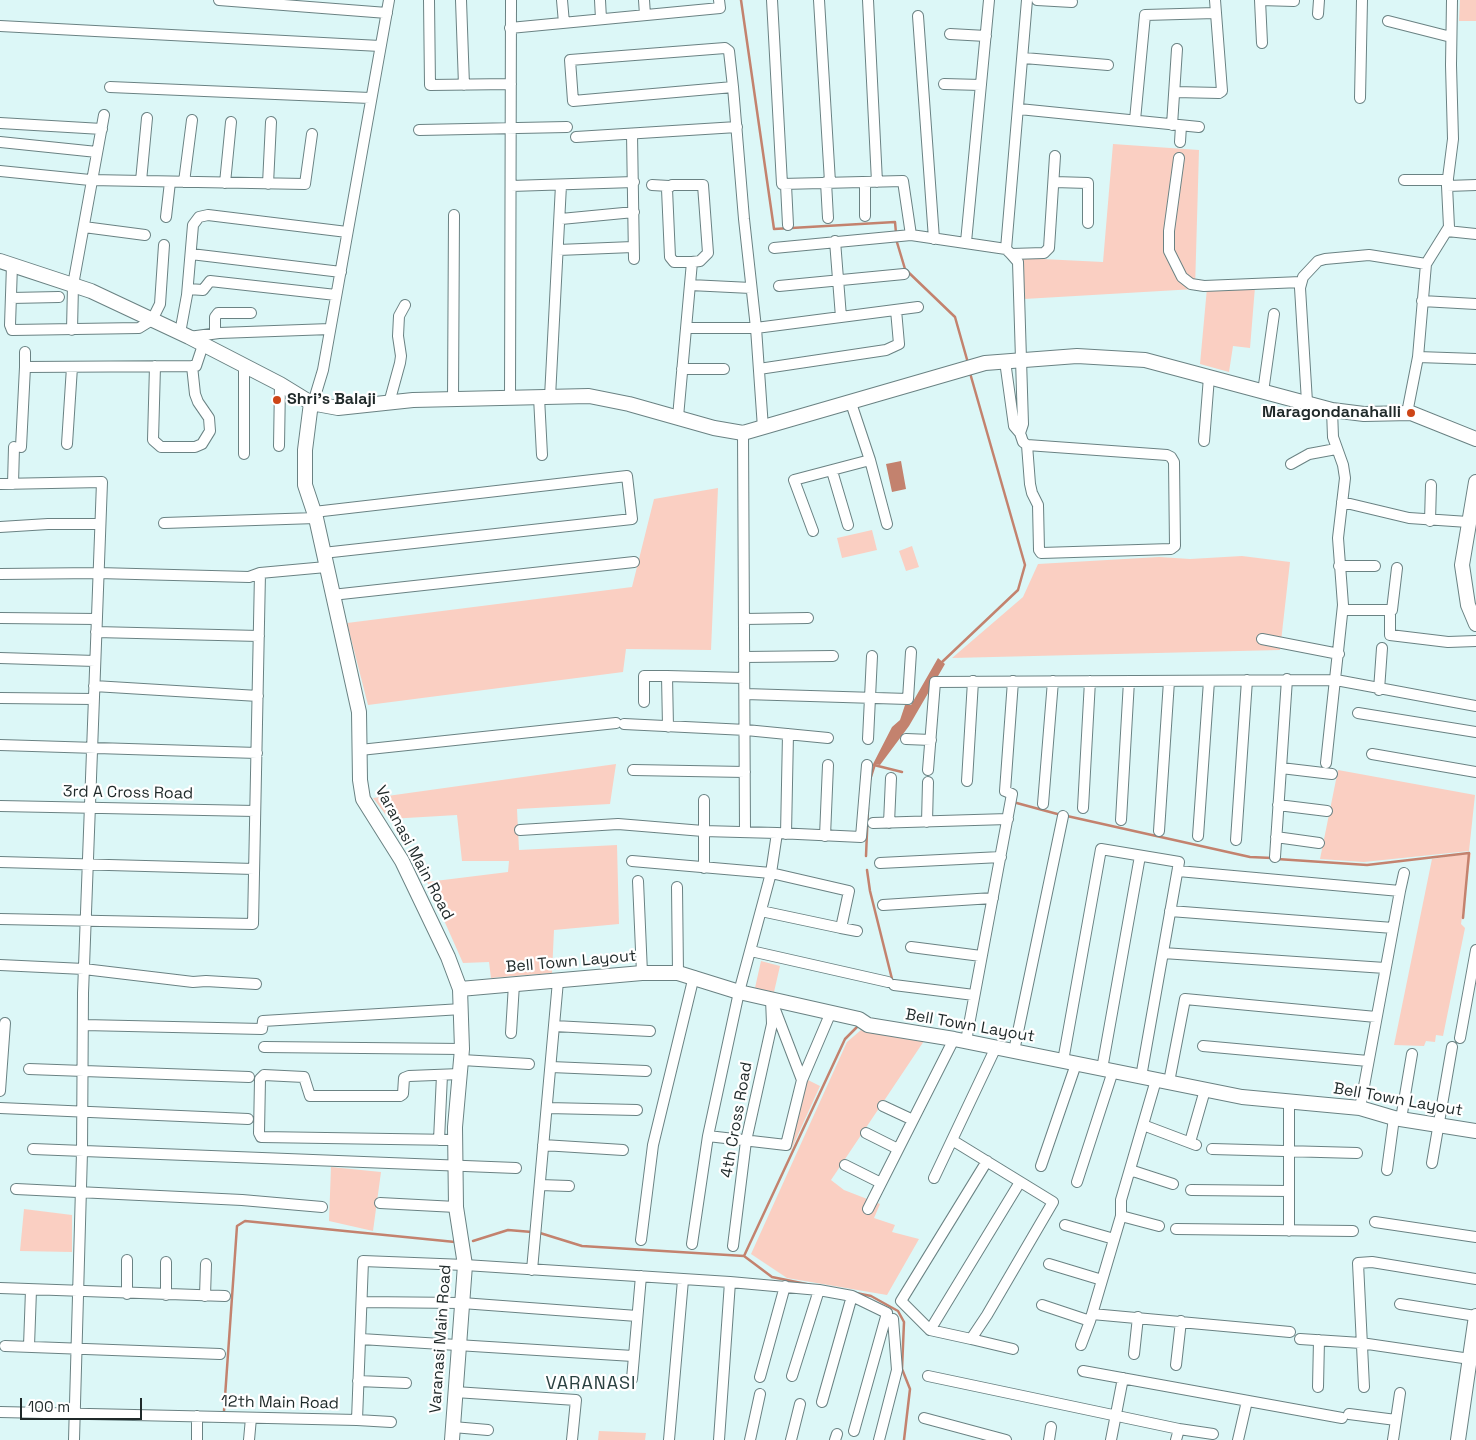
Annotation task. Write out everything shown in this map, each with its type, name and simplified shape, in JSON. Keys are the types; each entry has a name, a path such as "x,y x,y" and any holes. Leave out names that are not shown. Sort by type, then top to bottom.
{"street":[{"path":"219,0 387,13"},
{"path":"312,403 323,370 389,0"},
{"path":"429,0 428,82 432,86 512,84"},
{"path":"461,0 464,85"},
{"path":"510,398 511,0"},
{"path":"562,0 564,23"},
{"path":"600,0 602,19"},
{"path":"644,0 645,15"},
{"path":"682,0 684,11"},
{"path":"510,28 720,8 720,0"},
{"path":"772,0 782,184 903,181 911,235"},
{"path":"819,0 828,218"},
{"path":"868,0 877,182"},
{"path":"966,242 989,0"},
{"path":"1020,433 1023,424 1018,262 1008,251 1027,0"},
{"path":"1037,0 1072,2"},
{"path":"1175,92 1220,93 1222,91 1214,0"},
{"path":"1262,43 1260,0 1294,1"},
{"path":"1318,14 1319,0"},
{"path":"1360,98 1362,0"},
{"path":"1407,413 1418,357 1426,264 1449,227 1448,183 1453,139 1452,0"},
{"path":"1135,120 1145,15 1215,13"},
{"path":"918,16 934,239"},
{"path":"1388,21 1451,37"},
{"path":"0,26 380,46"},
{"path":"950,34 986,36"},
{"path":"734,88 573,101 570,60 725,48 729,51 734,88 764,428"},
{"path":"1177,50 1175,92 1180,142"},
{"path":"1024,58 1108,65"},
{"path":"944,84 982,85"},
{"path":"110,86 370,98"},
{"path":"1019,110 1199,127"},
{"path":"72,330 73,285 84,227 90,180 104,115"},
{"path":"141,181 147,118"},
{"path":"184,182 192,120"},
{"path":"225,183 231,122"},
{"path":"268,184 270,122"},
{"path":"0,123 102,129"},
{"path":"419,130 567,127"},
{"path":"576,137 737,127"},
{"path":"0,171 90,180 305,184 312,134"},
{"path":"632,134 634,260"},
{"path":"0,142 97,152"},
{"path":"774,248 911,235 966,242 1008,251 1044,254 1049,248 1055,156"},
{"path":"1179,158 1169,231 1169,251 1182,277 1191,284 1204,286 1301,282"},
{"path":"1404,180 1476,186"},
{"path":"166,217 170,182"},
{"path":"511,186 634,182"},
{"path":"865,182 865,216"},
{"path":"1054,182 1088,183 1088,223"},
{"path":"652,185 701,184 704,186 708,253 700,261 671,260 669,186"},
{"path":"542,454 545,397 561,219 561,185"},
{"path":"786,185 788,225"},
{"path":"561,219 634,212"},
{"path":"184,335 193,225 202,216 347,232"},
{"path":"452,399 454,216"},
{"path":"84,227 146,235"},
{"path":"1447,231 1476,234"},
{"path":"835,241 842,317"},
{"path":"164,245 160,304 152,320 139,328 12,330 11,298 6,263 91,290 152,320 184,335 280,384 312,403 338,408 389,402 589,396 678,417 714,428 743,433 851,403 920,380 1005,361 1077,356 1146,360 1332,410 1364,414 1407,413 1422,416 1476,439"},
{"path":"558,250 633,247"},
{"path":"191,254 341,272"},
{"path":"1306,402 1301,282 1318,261 1369,255 1426,264"},
{"path":"678,417 692,262"},
{"path":"779,286 904,274"},
{"path":"188,289 203,290 210,281 336,295"},
{"path":"690,285 751,288"},
{"path":"11,298 59,297"},
{"path":"1422,301 1476,304"},
{"path":"389,402 400,364 399,316 405,305"},
{"path":"686,328 756,328 918,307"},
{"path":"759,369 886,350 899,344 896,310"},
{"path":"215,333 218,313 251,313"},
{"path":"1263,392 1274,314"},
{"path":"184,335 330,329"},
{"path":"25,367 192,366 198,364 203,345"},
{"path":"13,484 18,447 25,352"},
{"path":"1418,357 1476,359"},
{"path":"1005,361 1014,426 1020,433 1023,442 1027,445 1167,454 1171,457 1174,462 1175,546 1171,549 1041,553 1039,550 1038,505 1030,484 1027,445"},
{"path":"155,366 153,440 161,448 195,447 202,444 210,431 209,418 195,394 192,366"},
{"path":"244,366 244,454"},
{"path":"67,444 72,367"},
{"path":"682,369 724,369"},
{"path":"1204,441 1209,377"},
{"path":"280,384 280,446"},
{"name":"Varanasi Main Road","path":"312,403 305,450 305,485 315,515 359,712 360,780 363,799 402,861 448,957 460,989 462,1009 461,1061 455,1140 456,1208 465,1265 452,1434"},
{"path":"851,403 870,460 887,524"},
{"path":"1326,763 1343,610 1338,538 1342,502 1343,465 1336,449 1332,410"},
{"path":"743,433 746,730 745,832"},
{"path":"1291,464 1309,454 1336,449"},
{"path":"813,531 794,480 870,460"},
{"path":"832,471 848,525"},
{"path":"0,574 98,573 249,577 324,560 632,520 627,476 315,515 164,523"},
{"path":"0,484 102,482 84,969 82,1152 79,1192 74,1440"},
{"path":"1475,620 1468,604 1462,565 1476,482"},
{"path":"1430,520 1431,485"},
{"path":"1342,502 1402,517 1430,520 1471,519"},
{"path":"0,527 48,524 100,524"},
{"path":"332,596 634,562"},
{"path":"1339,566 1375,566"},
{"path":"1343,610 1390,610 1394,607 1397,568"},
{"path":"0,919 253,924 260,574"},
{"path":"1390,610 1390,635 1448,642 1476,641"},
{"path":"0,618 97,619"},
{"path":"744,619 808,618"},
{"path":"96,632 259,636"},
{"path":"1262,639 1339,654"},
{"path":"1379,690 1382,648"},
{"path":"745,694 908,700 911,652"},
{"path":"744,657 833,656"},
{"path":"868,739 872,656"},
{"path":"0,658 95,661"},
{"path":"644,702 644,676 744,678"},
{"path":"666,676 668,727"},
{"path":"1275,856 1287,679"},
{"path":"1236,840 1247,680"},
{"path":"928,770 935,682 1336,680 1379,690 1476,706"},
{"path":"967,782 973,681"},
{"path":"868,1210 913,1120 960,1040 974,995 1011,799 1005,791 1013,681"},
{"path":"1043,804 1053,681"},
{"path":"1083,808 1090,681"},
{"path":"1121,820 1129,681"},
{"path":"1159,831 1169,681"},
{"path":"1198,836 1209,681"},
{"path":"94,686 258,696"},
{"path":"0,698 94,700"},
{"path":"1358,713 1476,732"},
{"path":"360,750 620,724 746,730 828,738"},
{"path":"692,1244 708,1136 740,992 781,833 788,734"},
{"path":"906,739 931,740"},
{"path":"0,745 257,754"},
{"path":"1372,754 1476,772"},
{"path":"825,836 828,765"},
{"path":"520,830 618,824 703,831 861,837 867,765"},
{"path":"1281,768 1332,774"},
{"path":"633,770 745,772"},
{"path":"889,823 891,778"},
{"path":"927,822 928,782"},
{"path":"704,800 704,868"},
{"name":"3rd A Cross Road","path":"0,806 91,806 255,811"},
{"path":"1278,806 1327,811"},
{"path":"1014,1051 1064,816"},
{"path":"873,823 1008,819"},
{"path":"1276,837 1319,843"},
{"path":"1041,1166 1070,1062 1101,849 1179,862 1140,1077"},
{"path":"1077,1182 1108,1070 1140,856"},
{"path":"880,863 1001,858"},
{"path":"632,861 771,873 849,891 841,928"},
{"path":"0,862 254,869"},
{"path":"1178,871 1400,891"},
{"path":"1360,1108 1404,873"},
{"path":"638,881 642,973"},
{"path":"678,887 678,973"},
{"path":"883,905 993,898"},
{"path":"762,911 857,930"},
{"path":"1170,911 1393,928"},
{"path":"910,947 981,956"},
{"path":"1460,1038 1473,981 1476,950"},
{"path":"751,951 891,984 974,995"},
{"path":"1163,953 1385,968"},
{"path":"0,965 84,969 194,982 256,984"},
{"name":"Bell Town Layout","path":"460,989 642,973 678,973 694,976 740,992 831,1012 864,1022 1205,1090 1242,1097 1360,1108 1438,1126 1476,1131"},
{"path":"641,1240 653,1145 694,976"},
{"path":"532,1270 558,981"},
{"path":"511,1033 514,984"},
{"path":"771,999 802,1080"},
{"name":"4th Cross Road","path":"733,1246 746,1141 772,1024 771,999"},
{"path":"1081,1345 1091,1318 1121,1216 1122,1200 1130,1170 1144,1125 1162,1081 1185,999 1376,1017"},
{"path":"84,1025 262,1029 263,1021 462,1009"},
{"path":"708,1136 786,1145 802,1080 831,1012"},
{"path":"0,1091 5,1023"},
{"path":"554,1026 650,1031"},
{"path":"1202,1046 1368,1061"},
{"path":"264,1047 529,1064"},
{"path":"934,1178 996,1047"},
{"path":"1432,1163 1452,1047"},
{"path":"1388,1170 1412,1054"},
{"path":"455,1140 261,1137 259,1134 260,1079 264,1075 304,1077 310,1096 400,1096 403,1094 404,1078 409,1076 442,1075 461,1061"},
{"path":"551,1066 646,1071"},
{"path":"29,1069 249,1077"},
{"path":"439,1140 442,1075"},
{"path":"1144,1125 1193,1144 1205,1090"},
{"path":"1289,1102 1289,1231"},
{"path":"883,1106 913,1120"},
{"path":"0,1108 248,1118"},
{"path":"547,1108 637,1110"},
{"path":"866,1134 898,1149"},
{"path":"952,1140 1053,1202 988,1315 970,1339"},
{"path":"543,1145 623,1150"},
{"path":"33,1149 516,1168"},
{"path":"1212,1150 1357,1153"},
{"path":"987,1161 901,1301 930,1330 1013,1349"},
{"path":"844,1164 881,1183"},
{"path":"1130,1170 1173,1184"},
{"path":"930,1330 1020,1182"},
{"path":"540,1185 569,1186"},
{"path":"16,1189 242,1200 322,1208"},
{"path":"1191,1190 1289,1191"},
{"path":"380,1203 456,1208"},
{"path":"1121,1216 1159,1226"},
{"path":"1375,1222 1476,1237"},
{"path":"1065,1225 1114,1239"},
{"path":"1176,1229 1353,1231"},
{"path":"126,1260 126,1294"},
{"name":"12th Main Road","path":"0,1412 357,1420 362,1261 465,1265"},
{"path":"166,1262 166,1295"},
{"path":"1364,1387 1358,1263 1372,1262 1476,1278"},
{"path":"205,1296 206,1264"},
{"path":"1049,1264 1102,1280"},
{"path":"465,1265 785,1286 852,1296 887,1313 854,1431"},
{"path":"632,1379 641,1276"},
{"path":"670,1440 683,1280"},
{"path":"719,1440 730,1282"},
{"path":"760,1377 785,1286"},
{"path":"0,1288 126,1294 225,1296"},
{"path":"29,1346 31,1290"},
{"path":"792,1376 819,1290"},
{"path":"822,1402 852,1296"},
{"path":"362,1302 462,1304 637,1316"},
{"path":"1400,1304 1476,1316 1475,1338 1470,1359 1472,1378 1458,1440"},
{"path":"1042,1306 1091,1318 1138,1317 1290,1332"},
{"path":"1134,1354 1138,1317"},
{"path":"879,1440 896,1370 893,1318"},
{"path":"1176,1365 1181,1321"},
{"path":"361,1339 633,1356"},
{"path":"1300,1339 1361,1344 1470,1359"},
{"path":"1318,1387 1319,1340"},
{"path":"5,1346 220,1354"},
{"path":"1083,1371 1247,1401 1346,1416 1396,1420"},
{"path":"928,1376 1179,1429 1213,1434"},
{"path":"1111,1440 1124,1378"},
{"path":"358,1381 406,1383"},
{"path":"455,1392 576,1400 572,1440"},
{"path":"1393,1440 1400,1393"},
{"path":"750,1440 760,1394"},
{"path":"1238,1440 1247,1401"},
{"path":"791,1440 800,1404"},
{"path":"197,1440 198,1416"},
{"path":"249,1440 251,1418"},
{"path":"924,1418 1006,1440"},
{"path":"357,1420 391,1422"},
{"path":"1049,1440 1052,1427"},
{"path":"1176,1440 1179,1429"},
{"path":"452,1434 488,1430"}],"shaded area":[{"path":"1460,0 1476,0 1476,21 1459,21"},
{"path":"1113,144 1199,150 1195,289 1024,299 1022,258 1103,262"},
{"path":"1255,287 1250,348 1233,346 1229,372 1200,364 1207,288"},
{"path":"901,461 906,489 892,492 886,464"},
{"path":"718,488 711,650 626,649 623,672 368,705 347,623 632,587 654,499"},
{"path":"872,530 877,550 842,558 837,538"},
{"path":"912,546 919,567 906,571 899,551"},
{"path":"1242,556 1290,562 1280,650 952,658 1023,597 1038,564 1159,557 1190,559"},
{"path":"938,658 945,664 909,726 880,765 873,764 892,727 900,720 905,705 911,705"},
{"path":"616,764 610,804 517,809 519,850 617,845 619,924 554,930 552,973 491,978 489,962 463,963 427,882 508,872 509,861 462,861 457,815 389,819 373,798"},
{"path":"1338,770 1475,795 1469,851 1364,862 1320,859"},
{"path":"1471,853 1461,924 1465,928 1443,1036 1436,1035 1435,1042 1426,1041 1424,1046 1394,1045 1432,859"},
{"path":"761,961 780,966 774,992 755,988"},
{"path":"861,1030 924,1041 831,1180 844,1190 880,1204 874,1218 895,1225 892,1232 919,1239 887,1295 787,1278 751,1254 847,1042"},
{"path":"806,1079 820,1086 791,1150 789,1149"},
{"path":"331,1167 381,1172 373,1231 329,1221"},
{"path":"24,1209 72,1215 72,1252 20,1251"},
{"path":"599,1431 646,1433 645,1440 598,1440"}],"waterway":[{"path":"741,0 774,229 895,222 896,233"},
{"path":"896,239 905,269 955,317 968,363"},
{"path":"941,663 1018,590 1025,565 970,373"},
{"path":"870,780 875,764"},
{"path":"874,765 902,772"},
{"path":"1013,802 1061,815"},
{"path":"866,856 868,808"},
{"path":"1067,816 1250,857 1272,858"},
{"path":"1277,859 1367,865 1469,853 1463,918"},
{"path":"867,870 870,891 892,979"},
{"path":"811,1285 772,1277 744,1256 845,1039 860,1024"},
{"path":"224,1411 237,1226 245,1221 455,1242"},
{"path":"473,1241 508,1230 532,1232"},
{"path":"540,1233 582,1246 744,1256"},
{"path":"856,1293 871,1296 898,1311 904,1322 902,1369 910,1389 904,1440"}],"place":[{"name":"Shri's Balaji","path":"277,400"},
{"name":"Maragondanahalli","path":"1411,413"}],"district":[{"name":"VARANASI","path":"591,1384"}]}
